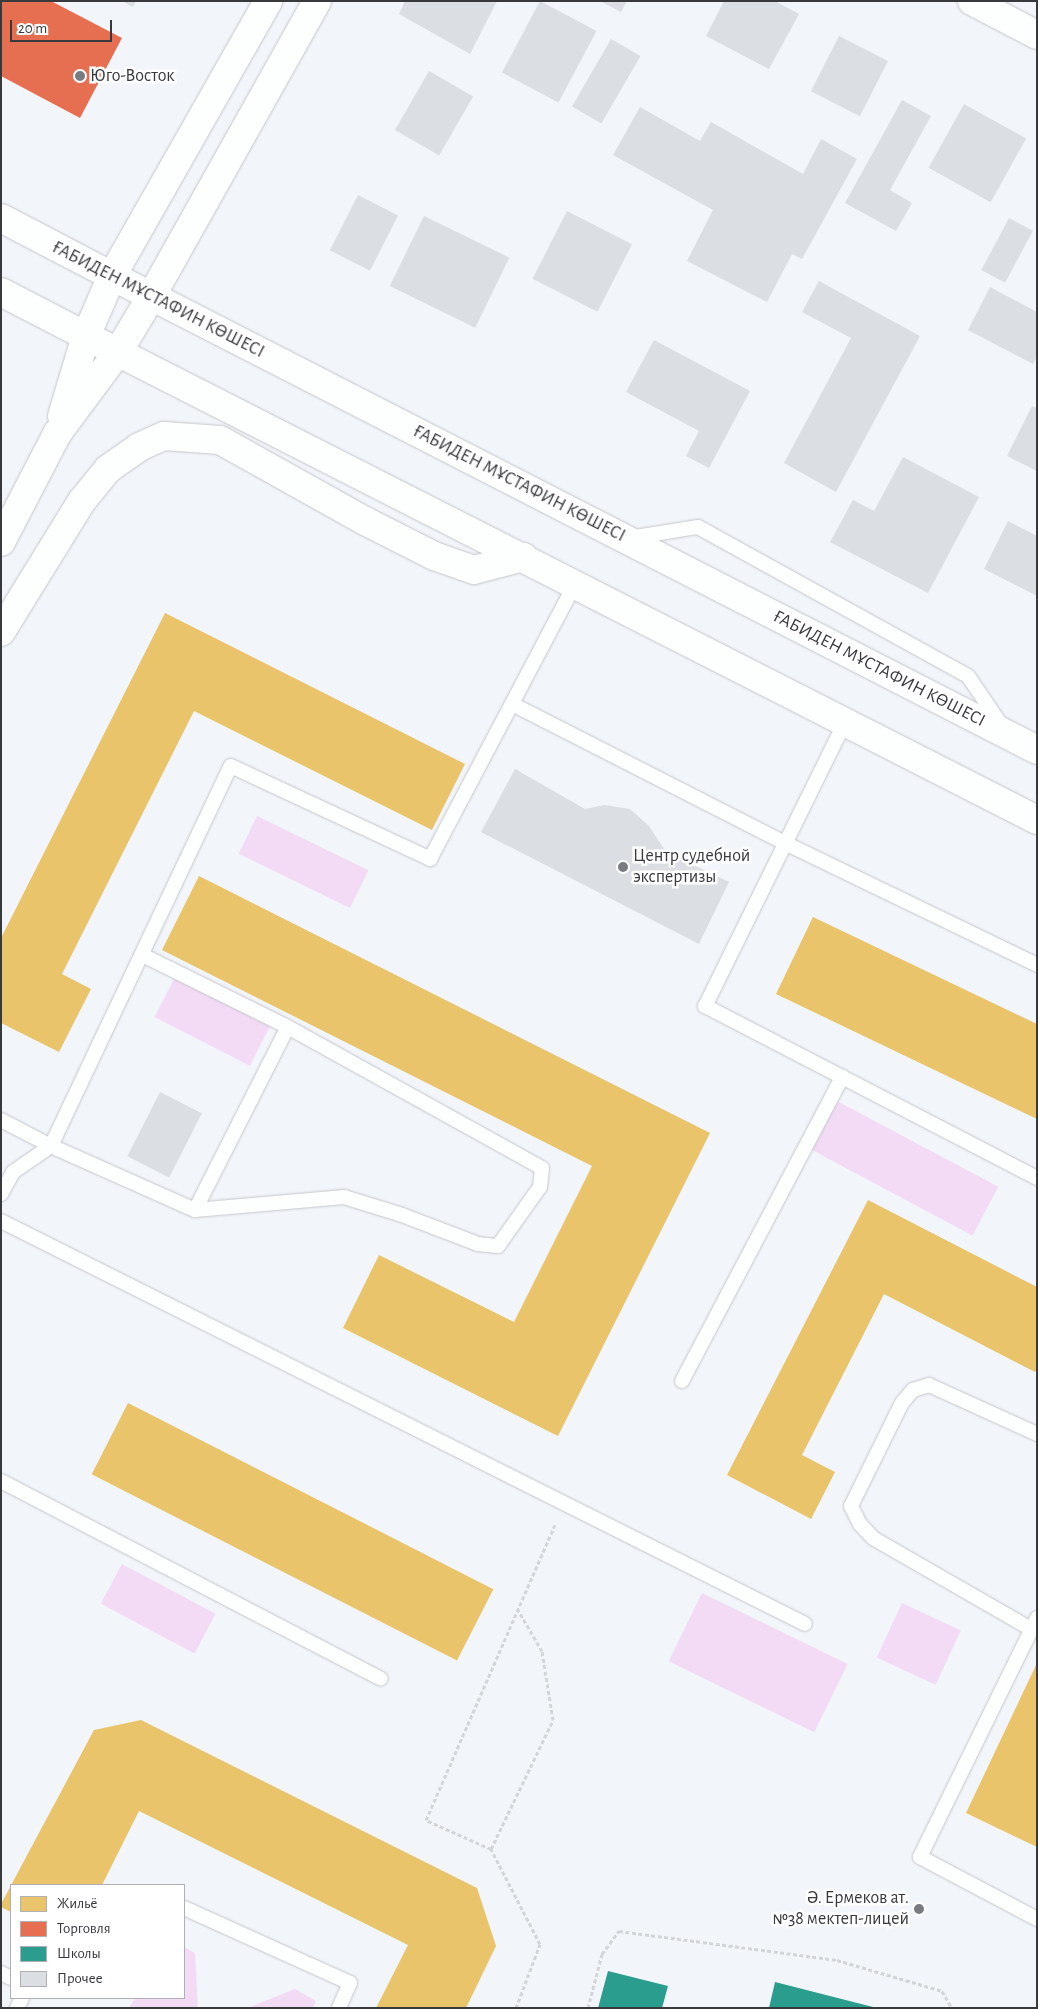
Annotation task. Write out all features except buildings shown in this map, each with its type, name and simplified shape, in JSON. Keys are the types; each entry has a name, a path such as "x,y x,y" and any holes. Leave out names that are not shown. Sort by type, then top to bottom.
{"main road":[{"path":"57,434 86,336 112,276 268,1"},
{"path":"1,542 57,434 118,352 151,297 317,1"},
{"path":"972,1 1037,35"},
{"name":"ҒАБИДЕН МҰСТАФИН КӨШЕСІ","path":"1,218 151,297 627,538 1037,750"},
{"path":"1,292 1037,820"},
{"path":"1,632 82,501 108,469 139,448 164,436 220,440 365,521 434,556 474,570 522,557"}],"lane":[{"path":"627,538 698,527 968,676 1008,735"},
{"path":"1,1194 13,1172 51,1146 231,766 430,859 575,584"},
{"path":"512,704 787,844 1037,964"},
{"path":"845,722 787,844 705,1006 1037,1178"},
{"path":"1,1120 51,1146 195,1210 344,1197 402,1215 478,1244 498,1246 540,1187 542,1168 288,1027 142,954"},
{"path":"195,1210 288,1027"},
{"path":"682,1382 842,1077"},
{"path":"1,1221 805,1624"},
{"path":"1037,1434 929,1386 913,1390 902,1403 852,1506 860,1524 873,1538 1034,1623 920,1857 1037,1919"},
{"path":"1,1481 381,1679"},
{"path":"185,1908 350,1983 339,2008"}],"path":[{"path":"516,2008 540,1944 491,1849 426,1820 564,1504"},
{"path":"491,1849 553,1720 542,1651 518,1610"},
{"path":"588,2008 602,1954 619,1931 837,1960 942,1991 952,2008"}],"shaded area":[{"path":"257,816 368,870 350,908 239,854"},
{"path":"175,977 270,1026 250,1066 155,1017"},
{"path":"835,1100 998,1187 973,1235 809,1149"},
{"path":"122,1564 216,1614 194,1653 101,1604"},
{"path":"702,1593 848,1664 814,1732 669,1661"},
{"path":"902,1603 961,1630 936,1685 877,1657"},
{"path":"185,1948 195,1953 198,2008 129,2008 134,1999 185,1999"},
{"path":"295,1989 316,2001 313,2008 247,2008"}],"place":[{"name":"Юго-Восток","path":"80,76"},
{"name":"Центр судебной экспертизы","path":"623,867"},
{"name":"Ә. Ермеков ат. №38 мектеп-лицей","path":"919,1909"}]}
